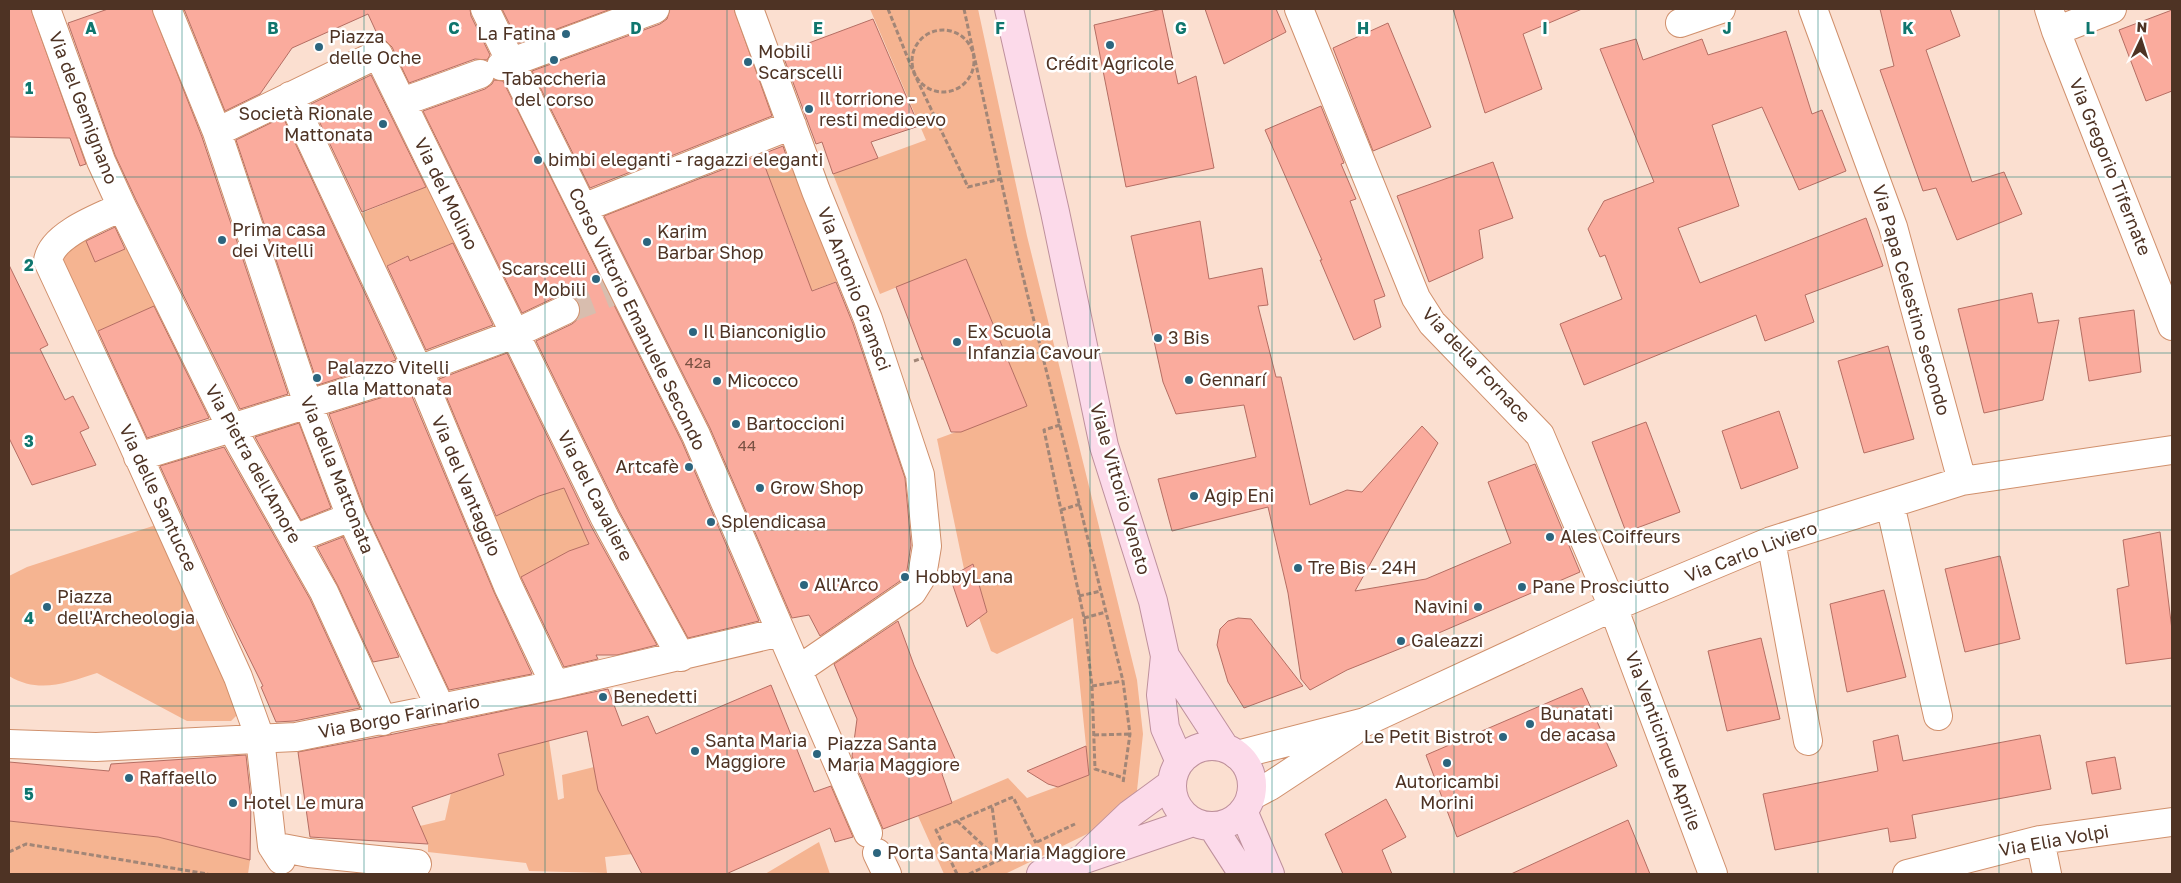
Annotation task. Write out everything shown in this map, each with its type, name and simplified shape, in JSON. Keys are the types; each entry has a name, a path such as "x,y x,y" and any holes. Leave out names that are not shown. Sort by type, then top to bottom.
{"main road":[{"name":"Viale Vittorio Veneto","path":"1009,9 1057,222 1104,446 1153,601 1165,656 1231,752"},
{"path":"1165,656 1161,696 1165,728 1175,773 1172,795 1184,815 1203,824 1243,874"},
{"path":"1041,874 1084,858 1203,824 1224,824 1234,819 1247,803 1252,784 1250,773 1244,763 1231,752 1200,748 1189,753 1175,773 1084,858"},
{"path":"1247,803 1270,874"}],"street":[{"name":"Via del Gemignano","path":"46,9 101,161 122,207"},
{"name":"Via della Mattonata","path":"167,9 217,132 308,404 351,517 441,709"},
{"name":"Corso Vittorio Emanuele Secondo","path":"486,9 497,67 583,208 618,289 696,435 877,853"},
{"path":"402,102 655,9"},
{"name":"Via Antonio Gramsci","path":"749,9 792,125 868,318 920,475 927,546 922,576 912,592 798,670"},
{"name":"Via della Fornace","path":"1299,9 1416,298 1432,323 1540,435 1613,607"},
{"path":"1680,23 1721,9"},
{"name":"Via Papa Celestino secondo","path":"1813,9 1893,227 1962,481"},
{"path":"2052,20 2112,9"},
{"name":"Via Gregorio Tifernate","path":"2052,20 2172,326"},
{"name":"Via del Molino","path":"282,100 378,54 514,334"},
{"path":"217,132 282,100"},
{"name":"Via del Vantaggio","path":"282,100 418,370 508,586 555,685"},
{"path":"583,208 792,125"},
{"name":"Via Pietra dell'Amore","path":"122,207 231,428 294,539 346,637 383,721"},
{"name":"Via delle Santucce","path":"122,207 68,235 54,246 49,254 48,261 127,431 134,464 173,529 238,677 260,738 276,853 309,853 417,864"},
{"path":"134,464 231,428 418,370 514,334 565,310"},
{"name":"Via del Cavaliere","path":"514,334 620,547 681,657"},
{"name":"Via Carlo Liviero","path":"1231,752 1365,722 1613,607 1771,541 1962,481 2172,450"},
{"path":"1890,504 1938,716"},
{"path":"294,539 351,517"},
{"path":"1771,541 1808,741"},
{"name":"Via Venticinque Aprile","path":"1613,607 1713,874"},
{"name":"Via Borgo Farinario","path":"9,744 96,747 296,737 555,685 782,632"},
{"path":"1247,803 1270,786 1325,752 1365,722"},
{"name":"Via Elia Volpi","path":"1907,874 2040,840 2172,822"},
{"path":"2040,840 2046,874"}],"path":[{"path":"888,9 913,71 968,187 1001,179"},
{"path":"964,9 1001,179 1123,681 1130,734 1123,787"},
{"path":"934,30 954,31 963,36 974,52 975,64 972,73 966,82 957,89 947,92 936,92 918,81 913,71 912,51 921,38 934,30"},
{"path":"439,190 452,183"},
{"path":"914,361 923,358"},
{"path":"1060,425 1044,430 1084,618 1092,686 1095,769 1124,778"},
{"path":"1061,510 1080,504"},
{"path":"1079,596 1101,591"},
{"path":"1084,618 1106,612"},
{"path":"1092,686 1123,681"},
{"path":"1094,735 1130,734"},
{"path":"957,874 936,830 1013,797 1036,843"},
{"path":"992,806 999,860"},
{"path":"956,821 999,860"},
{"path":"969,874 1077,823"},
{"path":"9,852 26,844 208,874"}],"shaded area":[{"path":"870,9 978,9 1027,236 1137,680 1143,734 1136,800 1126,815 1005,874 944,874 918,816 1008,778 1027,798 1089,775 1073,618 997,654 991,651 979,618 987,612 973,564 964,569 937,439 1027,406 966,259 880,294 833,174 926,140"},
{"path":"791,154 840,280 808,292 798,253 764,164"},
{"path":"436,183 464,248 455,253 450,244 423,255 417,277 407,256 378,270 352,217"},
{"path":"85,237 95,262 134,245 162,303 93,333 61,259"},
{"path":"564,488 589,544 570,551 516,580 489,519 539,496"},
{"path":"159,524 243,709 231,721 187,721 97,673 63,683 42,686 31,685 9,676 9,576 27,567"},
{"path":"549,740 558,800 564,798 562,775 594,767 642,853 605,857 607,873 529,871 526,863 428,852 428,844 420,826 445,820 451,793 504,775 498,754"},
{"path":"9,821 158,837 250,860 248,874 9,874"},
{"path":"819,842 830,874 765,874"}],"building":[{"path":"9,9 31,9 86,164 80,166 70,138 9,137"},
{"path":"108,9 152,9 202,137 288,394 240,409 136,200 115,155 68,23"},
{"path":"184,9 470,9 471,16 490,55 487,60 475,59 409,83 392,47 386,41 379,38 368,14 292,48 260,94 225,111"},
{"path":"502,9 611,9 519,43"},
{"path":"670,9 734,9 772,116 590,188 532,71 660,24 667,19"},
{"path":"1162,9 1178,84 1196,76 1214,168 1126,187 1094,25"},
{"path":"1205,9 1276,9 1286,32 1224,64"},
{"path":"1453,9 1582,9 1523,34 1542,89 1485,113"},
{"path":"1880,9 1950,9 1960,36 1926,50 1972,182 2004,172 2022,214 1957,240 1936,188 1923,191 1880,70 1894,66"},
{"path":"2172,10 2172,91 2146,101 2119,30"},
{"path":"873,19 919,126 871,142 878,158 833,174 822,142 816,144 782,53"},
{"path":"1388,23 1431,127 1373,151 1333,48"},
{"path":"1786,31 1812,114 1822,110 1846,171 1799,190 1762,107 1712,125 1739,206 1678,228 1700,283 1866,218 1883,266 1805,295 1814,322 1765,341 1756,315 1584,385 1560,324 1622,299 1605,255 1600,257 1588,229 1604,201 1654,182 1600,49 1636,39 1643,60 1702,39 1708,55"},
{"path":"371,75 426,187 362,212 311,104"},
{"path":"494,80 503,81 682,442 759,621 688,638 619,511 536,341 572,324 578,319 581,311 579,303 573,297 566,294 522,313 423,111 485,89"},
{"path":"1321,106 1344,163 1341,164 1356,199 1350,201 1385,296 1374,300 1381,327 1354,340 1320,260 1322,260 1265,130"},
{"path":"283,117 396,360 318,385 236,140"},
{"path":"783,146 786,155 764,164 812,291 836,282 853,324 905,478 911,545 907,570 900,581 820,636 809,615 792,618 710,428 604,216"},
{"path":"1493,162 1513,218 1479,230 1483,258 1429,282 1397,196"},
{"path":"1200,221 1209,279 1262,268 1268,305 1258,306 1276,377 1281,377 1310,505 1347,490 1362,492 1422,426 1438,443 1355,591 1426,579 1511,543 1488,482 1535,464 1580,572 1347,670 1310,690 1301,679 1288,593 1268,507 1172,531 1158,479 1256,457 1244,405 1176,414 1163,382 1131,236"},
{"path":"115,227 125,249 95,262 86,241"},
{"path":"453,243 493,325 426,350 387,266 408,256 410,261"},
{"path":"966,259 1027,406 961,432 951,432 896,287"},
{"path":"9,265 48,345 40,349 65,400 73,396 89,428 80,432 96,465 32,485 9,438"},
{"path":"2032,293 2038,323 2059,320 2043,400 1984,413 1958,309"},
{"path":"154,306 209,418 147,438 98,331"},
{"path":"2134,310 2141,372 2089,381 2079,318"},
{"path":"1888,346 1914,439 1864,453 1838,361"},
{"path":"507,353 591,526 657,645 617,655 596,655 598,659 564,667 521,577 569,551 589,544 564,488 539,496 496,516 439,379"},
{"path":"409,389 494,592 532,674 449,690 365,511 329,414"},
{"path":"1779,411 1798,468 1741,489 1722,431"},
{"path":"1646,422 1680,512 1626,532 1592,442"},
{"path":"299,423 331,508 301,520 255,437"},
{"path":"224,447 310,599 360,708 294,721 276,722 261,687 263,686 225,609 160,466"},
{"path":"2160,532 2172,630 2172,658 2126,664 2117,589 2129,586 2123,540"},
{"path":"343,537 399,657 373,662 338,586 317,547"},
{"path":"2000,556 2020,639 1965,652 1945,569"},
{"path":"973,564 987,612 967,627 950,577"},
{"path":"1884,590 1906,677 1847,692 1830,604"},
{"path":"1238,618 1251,619 1303,686 1244,708 1228,682 1217,645 1220,629 1228,621"},
{"path":"898,621 914,665 956,761 942,774 952,803 883,829 852,756 857,719 834,664"},
{"path":"1761,638 1780,719 1727,731 1708,651"},
{"path":"771,685 814,792 831,786 853,837 835,842 830,828 726,874 642,874 598,790 587,731 498,754 504,775 412,807 428,844 310,837 298,752 608,689 622,726 648,716 656,734"},
{"path":"1582,688 1617,766 1457,837 1426,755"},
{"path":"1898,735 1903,761 2040,735 2051,789 1912,815 1916,838 1890,842 1888,828 1775,850 1763,794 1878,771 1873,741"},
{"path":"1086,746 1089,775 1058,787 1048,784 1027,771"},
{"path":"246,755 251,801 250,860 158,837 9,821 9,762 109,771 111,764"},
{"path":"2115,757 2121,789 2092,794 2086,762"},
{"path":"1386,799 1406,837 1382,850 1392,874 1343,874 1325,834"},
{"path":"1628,820 1650,874 1511,874"}],"tunnel":[{"path":"565,310 614,291"}],"place":[{"name":"La Fatina","path":"566,34"},
{"name":"Crédit Agricole","path":"1110,45"},
{"name":"Piazza delle Oche","path":"319,47"},
{"name":"Tabaccheria del corso","path":"554,60"},
{"name":"Mobili Scarscelli","path":"748,62"},
{"name":"Il torrione - resti medioevo","path":"809,109"},
{"name":"Società Rionale Mattonata","path":"383,124"},
{"name":"bimbi eleganti - ragazzi eleganti","path":"538,160"},
{"name":"Prima casa dei Vitelli","path":"222,240"},
{"name":"Karim Barbar Shop","path":"647,242"},
{"name":"Scarscelli Mobili","path":"596,279"},
{"name":"Il Bianconiglio","path":"693,332"},
{"name":"3 Bis","path":"1158,338"},
{"name":"Ex Scuola Infanzia Cavour","path":"957,342"},
{"name":"Palazzo Vitelli alla Mattonata","path":"317,378"},
{"name":"Gennarí","path":"1189,380"},
{"name":"Micocco","path":"717,381"},
{"name":"Bartoccioni","path":"736,424"},
{"name":"Artcafè","path":"689,467"},
{"name":"Grow Shop","path":"760,488"},
{"name":"Agip Eni","path":"1194,496"},
{"name":"Splendicasa","path":"711,522"},
{"name":"Ales Coiffeurs","path":"1550,537"},
{"name":"Tre Bis - 24H","path":"1298,568"},
{"name":"HobbyLana","path":"905,577"},
{"name":"All'Arco","path":"804,585"},
{"name":"Pane Prosciutto","path":"1522,587"},
{"name":"Piazza dell'Archeologia","path":"47,607"},
{"name":"Navini","path":"1478,607"},
{"name":"Galeazzi","path":"1401,641"},
{"name":"Benedetti","path":"603,697"},
{"name":"Bunatati de acasa","path":"1530,724"},
{"name":"Le Petit Bistrot","path":"1503,737"},
{"name":"Santa Maria Maggiore","path":"695,751"},
{"name":"Piazza Santa Maria Maggiore","path":"817,754"},
{"name":"Autoricambi Morini","path":"1447,763"},
{"name":"Raffaello","path":"129,778"},
{"name":"Hotel Le mura","path":"233,803"},
{"name":"Porta Santa Maria Maggiore","path":"877,853"}]}
